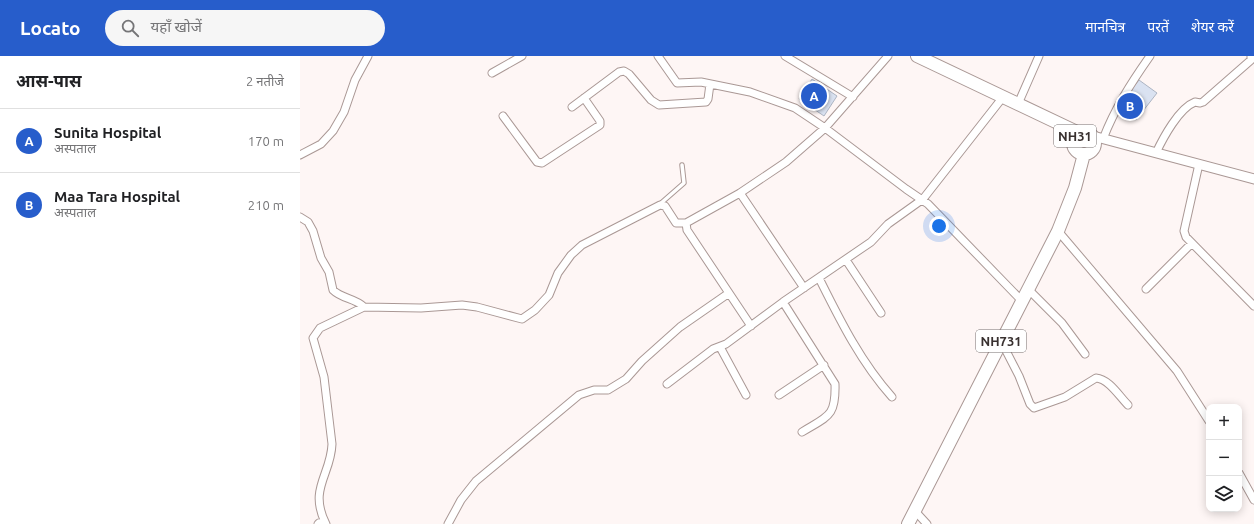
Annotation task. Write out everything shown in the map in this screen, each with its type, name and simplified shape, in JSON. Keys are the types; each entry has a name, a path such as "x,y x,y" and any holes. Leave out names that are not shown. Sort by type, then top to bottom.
{"highway":[{"path":"917,56 1079,133"},
{"name":"NH31","path":"1084,132 1098,138 1095,140 1093,150 1084,154 1079,153 1073,146 1073,141 1079,133 1084,132"},
{"name":"NH731","path":"908,524 1058,231 1073,193 1084,154"}],"main road":[{"path":"1098,138 1254,179"}],"street":[{"path":"300,155 321,144 333,131 344,112 355,80 368,56"},
{"path":"492,73 522,56"},
{"path":"658,56 677,83 701,82 750,92 786,104 825,128 900,185 923,199 1022,300"},
{"path":"785,56 853,97"},
{"path":"321,524 319,508 320,485 332,450 332,444 324,377 313,338 320,328 364,307 421,308 462,305 477,307 522,319 535,310 549,295 558,273 576,250 660,205 665,206 676,223 686,223 740,192 786,162 825,128 888,56"},
{"path":"1018,104 1038,56"},
{"path":"1098,138 1130,83 1150,56"},
{"path":"1156,153 1170,127 1189,106 1195,102 1203,102 1251,60 1251,56"},
{"path":"572,107 619,72 624,71 629,74 651,100 659,105 706,102 708,99 710,84"},
{"path":"667,384 712,349 720,347 874,240 888,224 923,199 1003,97"},
{"path":"502,116 537,162 542,163 600,125 600,121 584,98"},
{"path":"1199,164 1184,231 1186,237 1254,306"},
{"path":"740,192 804,288"},
{"path":"300,217 308,222 313,231 321,258 329,272 333,290 341,296 357,300 364,307"},
{"path":"686,223 687,230 751,326"},
{"path":"1058,231 1177,371 1206,416"},
{"path":"1146,289 1192,243"},
{"path":"846,260 882,314"},
{"path":"819,278 848,335 870,371 892,397"},
{"path":"1028,289 1062,323 1085,354"},
{"path":"448,524 461,500 476,481 579,395 594,390 608,390 626,379 642,361 680,327 729,293"},
{"path":"783,302 835,384 836,398 833,410 829,416 802,432"},
{"path":"1001,341 1019,376 1030,404 1034,408 1065,397 1096,378 1107,383 1128,405"},
{"path":"720,347 746,395"},
{"path":"779,395 824,365"},
{"path":"1240,476 1254,500"},
{"path":"915,511 927,524"}],"lane":[{"path":"660,205 684,183 682,165"}],"building":[{"path":"812,79 837,96 824,116 799,99"},
{"path":"1139,80 1157,93 1136,120 1119,107 1133,83 1135,85"}],"place":[{"name":"Sunita Hospital","path":"814,96"},
{"name":"Maa Tara Hospital","path":"1130,106"}]}
